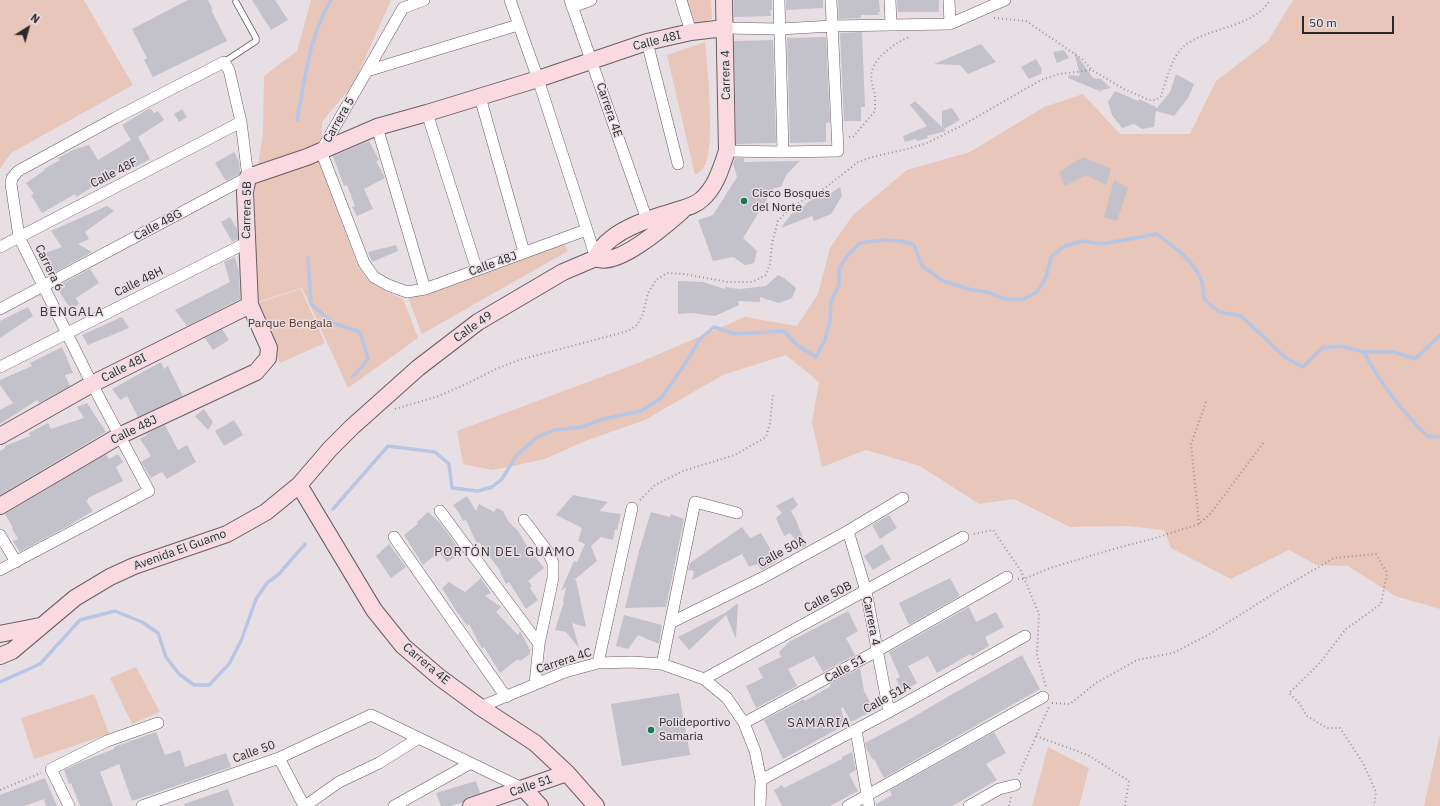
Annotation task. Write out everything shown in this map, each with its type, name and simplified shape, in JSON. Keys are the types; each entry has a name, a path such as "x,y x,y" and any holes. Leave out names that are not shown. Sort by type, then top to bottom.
{"street":[{"name":"Carrera 5","path":"374,277 364,263 321,151 403,8 423,0"},
{"path":"510,0 538,79 596,258"},
{"path":"571,3 591,0"},
{"path":"681,0 692,32"},
{"name":"Carrera 4","path":"724,0 727,151"},
{"path":"779,0 783,152"},
{"path":"596,258 600,249 626,229 647,220 695,205 703,199 720,174 727,151 838,151 831,0"},
{"path":"890,0 891,24"},
{"path":"950,0 950,24"},
{"name":"Calle 48I","path":"321,151 377,127 538,79 647,42 692,32 725,28 780,29 891,24 950,24 1003,0"},
{"name":"Carrera 4E","path":"571,3 647,220"},
{"path":"367,71 518,25"},
{"path":"647,42 678,164"},
{"name":"Carrera 5B","path":"224,62 229,70 241,122 248,177 245,192 246,243 250,305 269,348 268,358"},
{"name":"Carrera 6","path":"16,562 149,491 92,384 19,237 12,178 18,171 115,118 224,62"},
{"path":"480,97 524,252"},
{"path":"427,113 477,270"},
{"name":"Calle 48F","path":"0,247 241,122"},
{"path":"377,127 424,288"},
{"name":"Calle 48G","path":"0,309 248,177 321,151"},
{"path":"596,258 600,260 614,259 661,230 687,207"},
{"name":"Calle 48J","path":"374,277 388,285 407,292 424,288 477,270 586,230"},
{"name":"Calle 48H","path":"0,367 66,332 246,243"},
{"name":"Calle 49","path":"364,416 418,368 478,322 564,272 596,258"},
{"name":"Calle 48I","path":"0,436 92,384 250,305"},
{"name":"Calle 48J","path":"0,506 119,436 256,372 268,358"},
{"name":"Avenida El Guamo","path":"0,656 12,651 75,598 110,577 134,566 228,534 266,512 299,485 311,473 330,449 364,416"},
{"name":"Carrera 4E","path":"299,485 374,610 403,646 439,677 480,707 535,743 567,773 596,806"},
{"name":"Calle 50A","path":"670,623 764,577 848,531 903,498"},
{"path":"662,664 695,502 737,513"},
{"path":"598,664 632,508"},
{"path":"440,511 539,644"},
{"path":"524,520 548,552 553,563 553,578 539,644 535,684"},
{"name":"Carrera 4","path":"848,531 866,591 889,712"},
{"path":"0,535 16,562 0,570"},
{"path":"394,537 506,697"},
{"name":"Calle 50B","path":"704,679 963,537"},
{"name":"Calle 51","path":"744,723 877,651 1007,577"},
{"name":"Avenida El Guamo","path":"0,634 40,626"},
{"name":"Calle 51A","path":"761,780 889,712 1025,636"},
{"name":"Carrera 4C","path":"480,707 565,672 598,664 632,662 662,664 704,679 726,698 744,723 755,751 761,780 760,806"},
{"path":"848,806 868,801 1047,696"},
{"name":"Calle 50","path":"142,806 279,758 371,715 419,738"},
{"path":"69,806 51,769 107,741 158,723"},
{"path":"856,730 868,801"},
{"path":"279,758 305,806 339,782 379,763 419,738 524,789 540,806"},
{"path":"394,806 471,763"},
{"name":"Calle 51","path":"471,806 567,773"},
{"path":"969,806 999,789 1015,785"}],"lane":[{"path":"224,62 256,40 236,2"}],"path":[{"path":"973,14 1026,21 1082,59 1092,70 1124,89 1149,100 1156,100 1161,96 1176,56 1184,46 1198,38 1253,16 1266,7 1270,0"},
{"path":"838,139 853,137 876,111 872,70 879,58 890,48 912,37"},
{"path":"392,409 439,396 496,369 519,360 628,331 637,325 643,314 648,293 656,280 668,273 684,274 728,282 752,282 766,275 770,264 772,243 778,221 791,207 825,188 858,162 872,157 907,150 927,143 963,125 1041,80 1059,74 1092,70"},
{"path":"632,508 656,485 683,471 735,455 766,437 770,423 773,394"},
{"path":"1199,524 1191,444 1206,402"},
{"path":"1007,577 1024,579 1050,568 1199,524 1211,513 1264,442"},
{"path":"963,537 993,530 1021,571 1039,614 1037,654 1047,696 1036,736 1015,785 1009,806"},
{"path":"1047,696 1070,704 1096,683 1137,660 1173,653 1208,635 1334,558 1376,554 1386,573 1381,604 1346,629 1319,664 1289,693 1299,703 1307,716 1327,728 1340,728 1363,763 1376,792 1374,806"},
{"path":"1036,736 1088,755 1129,781 1125,806"},
{"path":"0,790 51,769"}],"green space":[{"path":"0,0 84,0 133,85 11,153 0,169"},
{"path":"311,0 391,0 354,83 322,122 321,168 358,266 369,281 385,291 403,299 418,338 348,388 302,288 254,303 255,184 263,133 264,76 297,51"},
{"path":"684,0 711,0 712,19 693,26"},
{"path":"1293,0 1440,0 1440,609 1395,596 1348,566 1316,565 1289,550 1231,579 1171,548 1164,530 1127,526 1070,527 1014,499 979,504 920,466 866,450 822,467 812,422 819,382 786,355 723,375 645,420 585,441 545,459 493,470 463,464 457,431 638,363 745,317 797,326 818,294 830,248 853,215 907,170 970,152 1044,107 1083,94 1120,134 1190,134 1216,81 1268,41"},
{"path":"705,42 710,108 710,144 703,169 695,175 667,55"},
{"path":"564,244 568,251 422,334 408,297"},
{"name":"Parque Bengala","path":"301,289 325,343 280,363 254,304"},
{"path":"136,667 160,712 132,724 110,678"},
{"path":"94,694 109,734 34,759 21,718"},
{"path":"1440,735 1440,806 1424,806 1439,738"},
{"path":"1048,747 1089,768 1079,806 1032,806"}],"building":[{"path":"188,0 208,0 213,10 211,10 227,41 153,77 144,60 147,58 132,29"},
{"path":"252,0 275,0 288,20 271,30"},
{"path":"734,0 772,0 772,10 770,10 771,16 734,17"},
{"path":"786,0 823,0 823,8 786,10"},
{"path":"838,0 879,0 880,12 878,12 879,15 861,15 861,18 839,19"},
{"path":"897,0 939,0 939,12 898,12"},
{"path":"862,32 865,107 861,107 861,121 844,121 840,33"},
{"path":"826,37 830,122 826,123 826,142 790,143 787,38"},
{"path":"773,40 776,143 736,144 734,41"},
{"path":"981,44 996,62 968,74 960,65 934,64"},
{"path":"1064,50 1069,58 1057,63 1053,52"},
{"path":"1074,51 1093,78 1101,79 1111,88 1101,90 1102,92 1068,78 1069,75 1080,76"},
{"path":"1036,59 1042,69 1041,74 1029,79 1021,67"},
{"path":"1176,74 1194,84 1188,98 1174,116 1156,111 1154,127 1142,129 1134,124 1122,128 1112,115 1108,102 1115,91 1138,101 1139,99 1156,107 1156,109 1170,92"},
{"path":"915,101 942,127 942,111 952,108 960,120 944,129 946,131 927,136 928,138 917,141 916,139 905,142 903,136 927,126 910,105"},
{"path":"150,108 154,113 158,111 164,120 138,137 150,159 134,168 130,162 76,197 75,194 42,213 31,195 34,194 26,183 45,170 44,169 60,160 58,158 75,149 89,145 98,160 131,140 122,125"},
{"path":"182,109 187,117 179,122 174,114"},
{"path":"369,141 379,160 376,161 385,178 364,189 373,209 357,216 352,207 355,206 347,185 344,186 333,156"},
{"path":"234,152 239,161 240,172 226,181 215,163"},
{"path":"1083,157 1111,169 1106,185 1086,175 1065,186 1059,172"},
{"name":"Cisco Bosques del Norte","path":"735,158 744,158 744,162 800,161 786,175 781,187 774,188 743,238 757,251 754,263 745,265 733,257 713,261 698,220 713,215 737,177 733,164"},
{"path":"1114,180 1128,188 1117,221 1104,217"},
{"path":"840,187 842,196 831,214 814,221 812,216 781,228 791,214 806,205 805,204 819,195 822,199"},
{"path":"107,206 114,211 85,232 89,239 78,244 92,252 52,274 46,264 51,262 45,253 62,247 51,231"},
{"path":"230,217 237,229 238,239 232,242 221,222"},
{"path":"396,245 398,251 372,262 368,252"},
{"path":"235,257 239,272 240,299 187,326 175,310 230,282 224,262"},
{"path":"90,269 99,283 76,298 79,304 70,308 57,288 59,287 58,286"},
{"path":"778,275 796,288 792,298 779,303 760,297 760,302 738,301 739,305 715,316 692,313 678,314 678,281 703,282 725,289 725,287 739,289 766,286"},
{"path":"28,307 33,316 0,338 0,321"},
{"path":"122,317 129,328 88,345 82,335"},
{"path":"222,329 229,340 213,350 205,338"},
{"path":"62,347 73,373 65,375 70,386 39,403 37,400 0,424 0,410 13,403 0,385 0,380 32,366 30,363"},
{"path":"161,362 164,369 168,366 183,396 138,417 127,396 120,400 112,389"},
{"path":"87,403 106,432 0,495 0,451 5,448 5,446 30,436 29,433 48,423 51,429 84,418 77,407"},
{"path":"204,409 213,422 208,430 195,416"},
{"path":"234,420 243,435 224,446 215,431"},
{"path":"165,425 178,450 187,445 196,462 167,479 162,472 151,478 141,462 151,456 140,439 147,435 146,434"},
{"path":"106,454 109,459 118,454 123,462 116,467 123,481 88,498 86,501 93,511 20,552 13,541 18,539 5,514"},
{"path":"573,495 608,502 599,511 621,514 617,530 615,529 613,540 601,537 591,546 597,561 574,580 576,580 586,627 572,623 579,648 566,632 555,630 564,602 566,587 561,591 574,561 577,562 585,544 578,541 582,528 556,515"},
{"path":"467,496 476,511 479,504 494,512 497,508 503,511 508,521 518,531 527,546 544,568 528,581 532,586 530,588 538,600 526,609 509,582 506,584 501,572 479,542 477,544 466,520 463,521 453,505"},
{"path":"793,497 798,505 791,511 806,546 802,548 790,533 784,536 776,518 782,513 776,506"},
{"path":"428,512 440,523 462,553 447,562 439,552 423,565 404,535 418,524 417,522"},
{"path":"651,512 670,517 671,514 684,519 666,607 625,608 639,551"},
{"path":"889,515 897,528 880,539 872,525"},
{"path":"742,527 750,538 761,533 777,561 762,570 757,564 749,567 742,554 692,580 694,571 688,570 690,563"},
{"path":"389,544 406,567 391,578 376,556"},
{"path":"882,544 891,559 873,570 864,556"},
{"path":"481,578 491,593 485,596 501,607 496,612 518,635 520,631 530,650 530,654 520,661 518,659 500,673 484,647 482,649 469,624 467,626 442,588 449,582 465,592"},
{"path":"950,578 960,596 909,625 899,603"},
{"path":"738,603 736,639 726,615 689,650 678,637 725,613"},
{"path":"969,607 976,622 996,612 1004,627 985,637 989,646 972,656 970,654 937,673 928,656 908,666 917,683 903,691 896,679 900,677 889,652"},
{"path":"848,611 858,631 846,638 855,655 823,672 814,656 788,669 797,686 756,708 746,686 763,678 758,668 781,657 779,652 789,642"},
{"path":"624,615 662,625 659,644 638,635 628,649 616,646"},
{"path":"1022,655 1040,689 884,778 874,759 873,760 866,748 865,743"},
{"path":"860,668 864,691 874,710 851,722 843,707 841,708 845,725 783,759 764,720 804,699 805,701 831,686 830,684"},
{"name":"Polideportivo Samaria","path":"679,693 690,755 622,766 611,704"},
{"path":"156,732 165,755 180,750 185,767 226,753 231,767 132,801 119,764 100,772 113,806 80,806 64,770 114,749 114,747"},
{"path":"994,732 1006,753 986,764 997,780 952,806 876,806 876,804 892,795 890,790"},
{"path":"852,752 856,770 849,774 858,791 830,806 782,806 774,790 782,785 784,788 842,759 842,757"},
{"path":"45,778 57,806 46,806 44,799 24,806 0,806 0,795"},
{"path":"476,781 480,793 468,797 463,802 450,806 441,806 436,793"},
{"path":"228,789 234,806 185,806 184,804"}],"waterway":[{"path":"297,120 305,74 313,43 331,0"},
{"path":"333,509 388,446 435,452 449,464 452,488 478,491 492,487 502,479 516,456 536,438 554,430 582,427 603,419 641,411 661,398 685,364 700,339 714,327 736,334 784,331 797,345 816,357 825,340 830,320 831,301 839,285 839,269 848,255 860,243 883,240 901,241 914,245 922,266 943,281 972,290 987,292 1005,299 1022,300 1037,292 1046,277 1051,257 1063,247 1081,241 1102,244 1157,234 1184,256 1195,268 1203,285 1204,299 1219,312 1241,316 1286,358 1303,367 1322,348 1341,346 1364,352 1394,352 1415,359 1440,335"},
{"path":"308,258 311,304 333,323 360,332 368,359 353,377"},
{"path":"1364,352 1392,397 1409,417 1427,436 1440,437"},
{"path":"0,682 40,664 80,620 115,611 142,622 158,633 166,657 179,674 194,685 209,685 229,664 241,641 256,599 267,583 279,574 305,544"}],"place":[{"name":"Cisco Bosques del Norte","path":"744,201"},
{"name":"Polideportivo Samaria","path":"651,730"}],"district":[{"name":"BENGALA","path":"72,312"},
{"name":"PORTÓN DEL GUAMO","path":"505,552"},
{"name":"SAMARIA","path":"819,723"}]}
